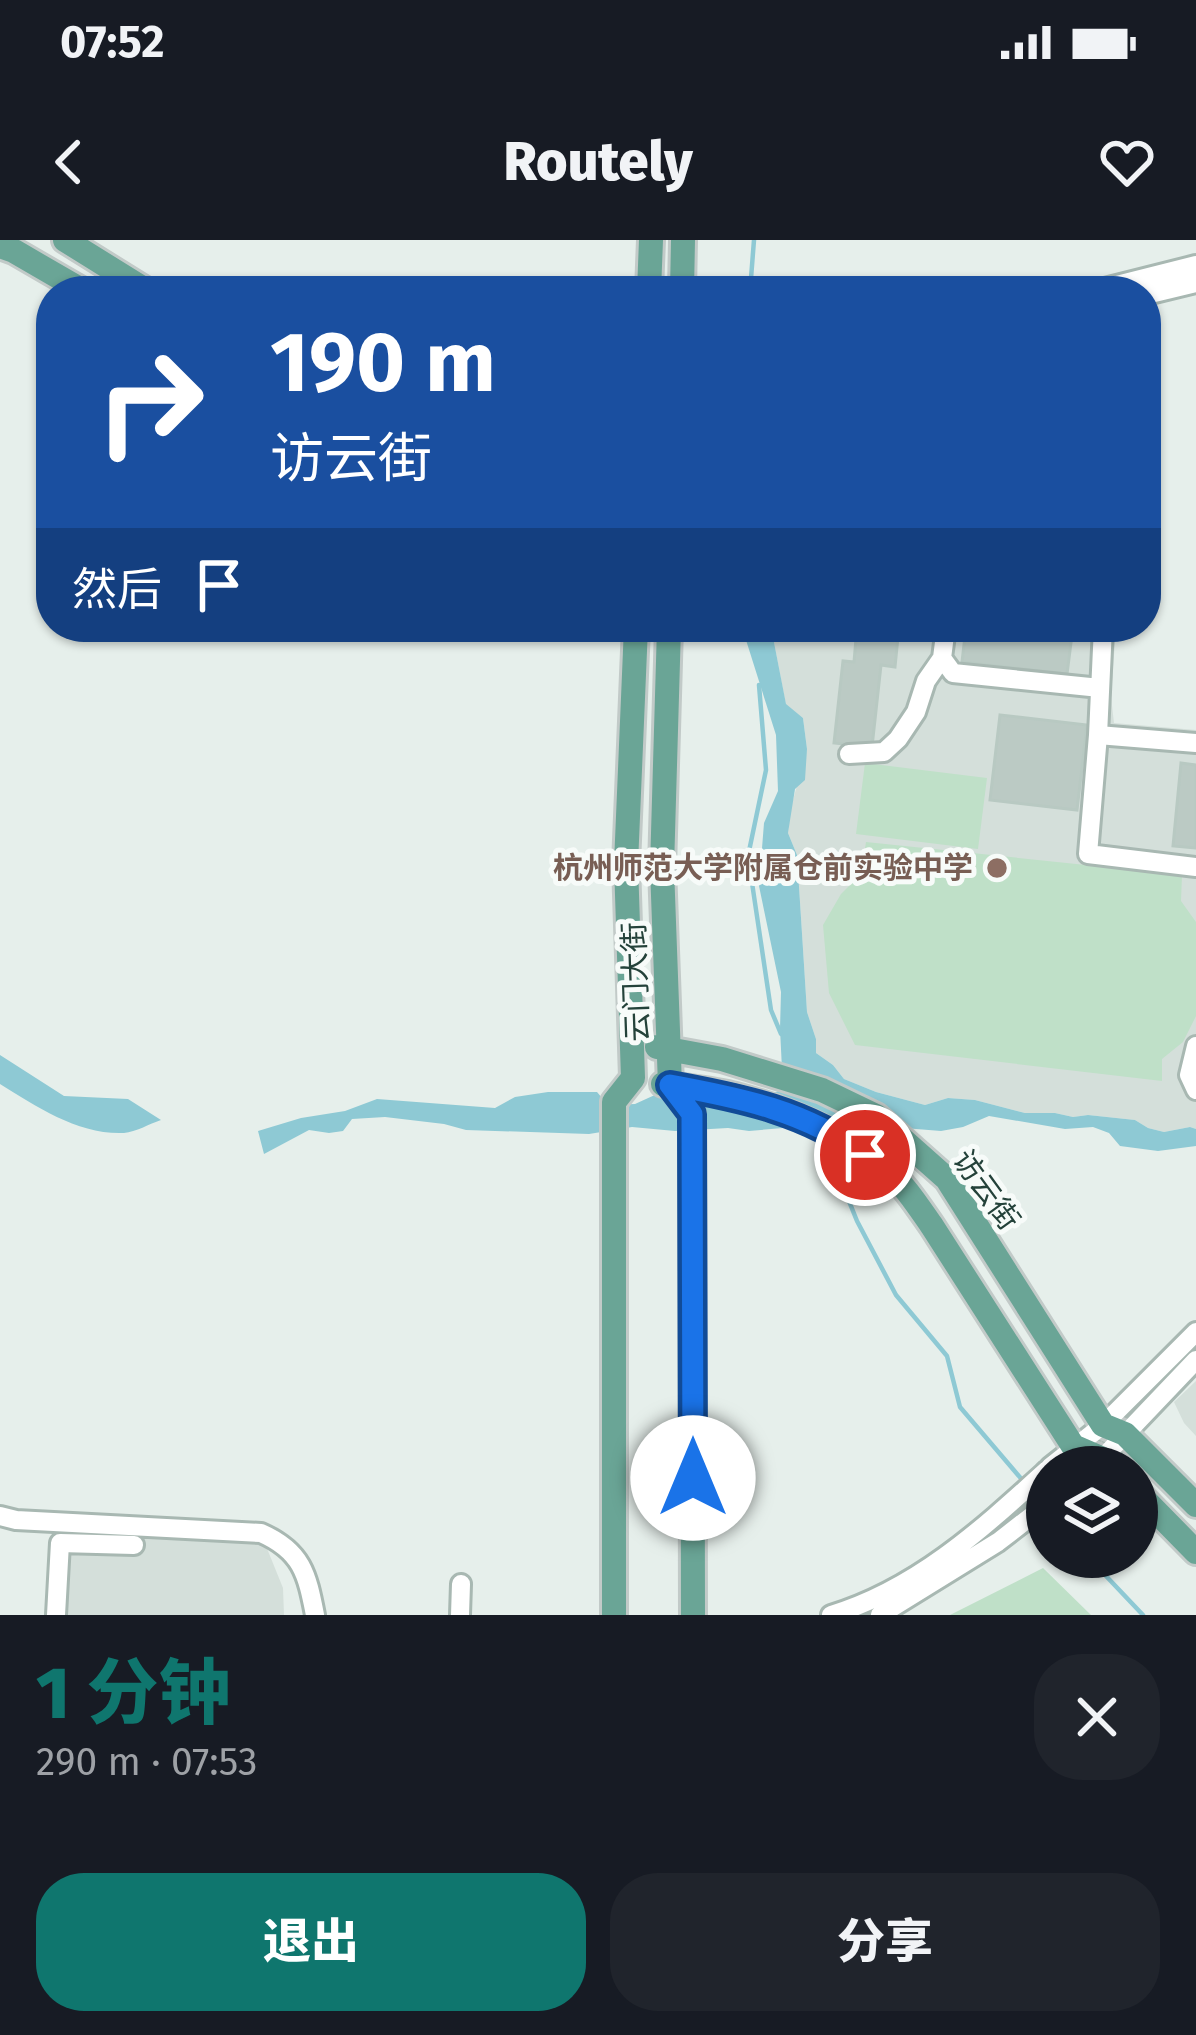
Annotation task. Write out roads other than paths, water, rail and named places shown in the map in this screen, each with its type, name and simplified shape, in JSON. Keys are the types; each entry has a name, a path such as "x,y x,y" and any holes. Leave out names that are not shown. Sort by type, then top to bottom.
{"main road":[{"path":"65,240 123,276"},
{"path":"650,276 651,240"},
{"path":"682,276 683,240"},
{"path":"0,246 58,276"},
{"name":"云门大街","path":"614,1615 614,1102 633,1078 626,864 635,642"},
{"name":"云门大街","path":"669,642 662,868 670,1085 692,1114 693,1615"},
{"name":"访云街","path":"632,1043 730,1061 822,1090 876,1116 947,1179 1064,1366 1114,1429 1196,1505"},
{"path":"633,1078 771,1106 841,1137 886,1169 910,1194 1073,1446"},
{"path":"1158,1513 1196,1552"}],"street":[{"path":"1152,276 1196,265"},
{"path":"1161,291 1196,283"},
{"path":"848,754 884,752 898,739 942,658 944,642"},
{"path":"1102,642 1088,854 1196,867"},
{"path":"942,658 953,673 1100,688"},
{"path":"1098,735 1196,743"},
{"path":"1196,1046 1189,1075 1196,1090"},
{"path":"1108,1446 1114,1429 1196,1332"},
{"path":"1073,1446 1114,1429 1196,1360"},
{"path":"831,1615 886,1595 932,1568 1026,1488"},
{"path":"0,1516 261,1533 284,1543 298,1559 315,1615"},
{"path":"880,1615 1026,1521"},
{"path":"56,1615 60,1544 134,1545"},
{"path":"460,1615 461,1584"}],"water":[{"path":"747,642 774,642 786,704 803,718 805,780 795,789 788,833 797,855 807,1012 816,1053 844,1079 925,1105 948,1098 975,1100 1025,1113 1135,1120 1164,1132 1190,1127 1196,1129 1196,1146 1158,1151 1120,1146 1109,1133 1093,1127 1065,1129 989,1116 941,1131 842,1123 818,1129 749,1131 632,1127 589,1134 466,1130 385,1117 352,1119 343,1131 309,1130 264,1154 258,1131 377,1099 495,1108 515,1097 548,1092 597,1092 608,1105 635,1104 657,1094 720,1100 783,1089 781,992 759,886 764,823 778,791 776,735"},
{"path":"0,1055 64,1096 128,1099 161,1120 124,1133 75,1124 0,1084"}],"waterway":[{"path":"751,276 754,240"},
{"path":"759,685 766,770 748,856 771,1010 781,1034"},
{"path":"824,1139 857,1221 896,1295 947,1356 960,1407 1024,1482"},
{"path":"1108,1578 1143,1615"}],"place":[{"name":"杭州师范大学附属仓前实验中学","path":"997,868"}]}
